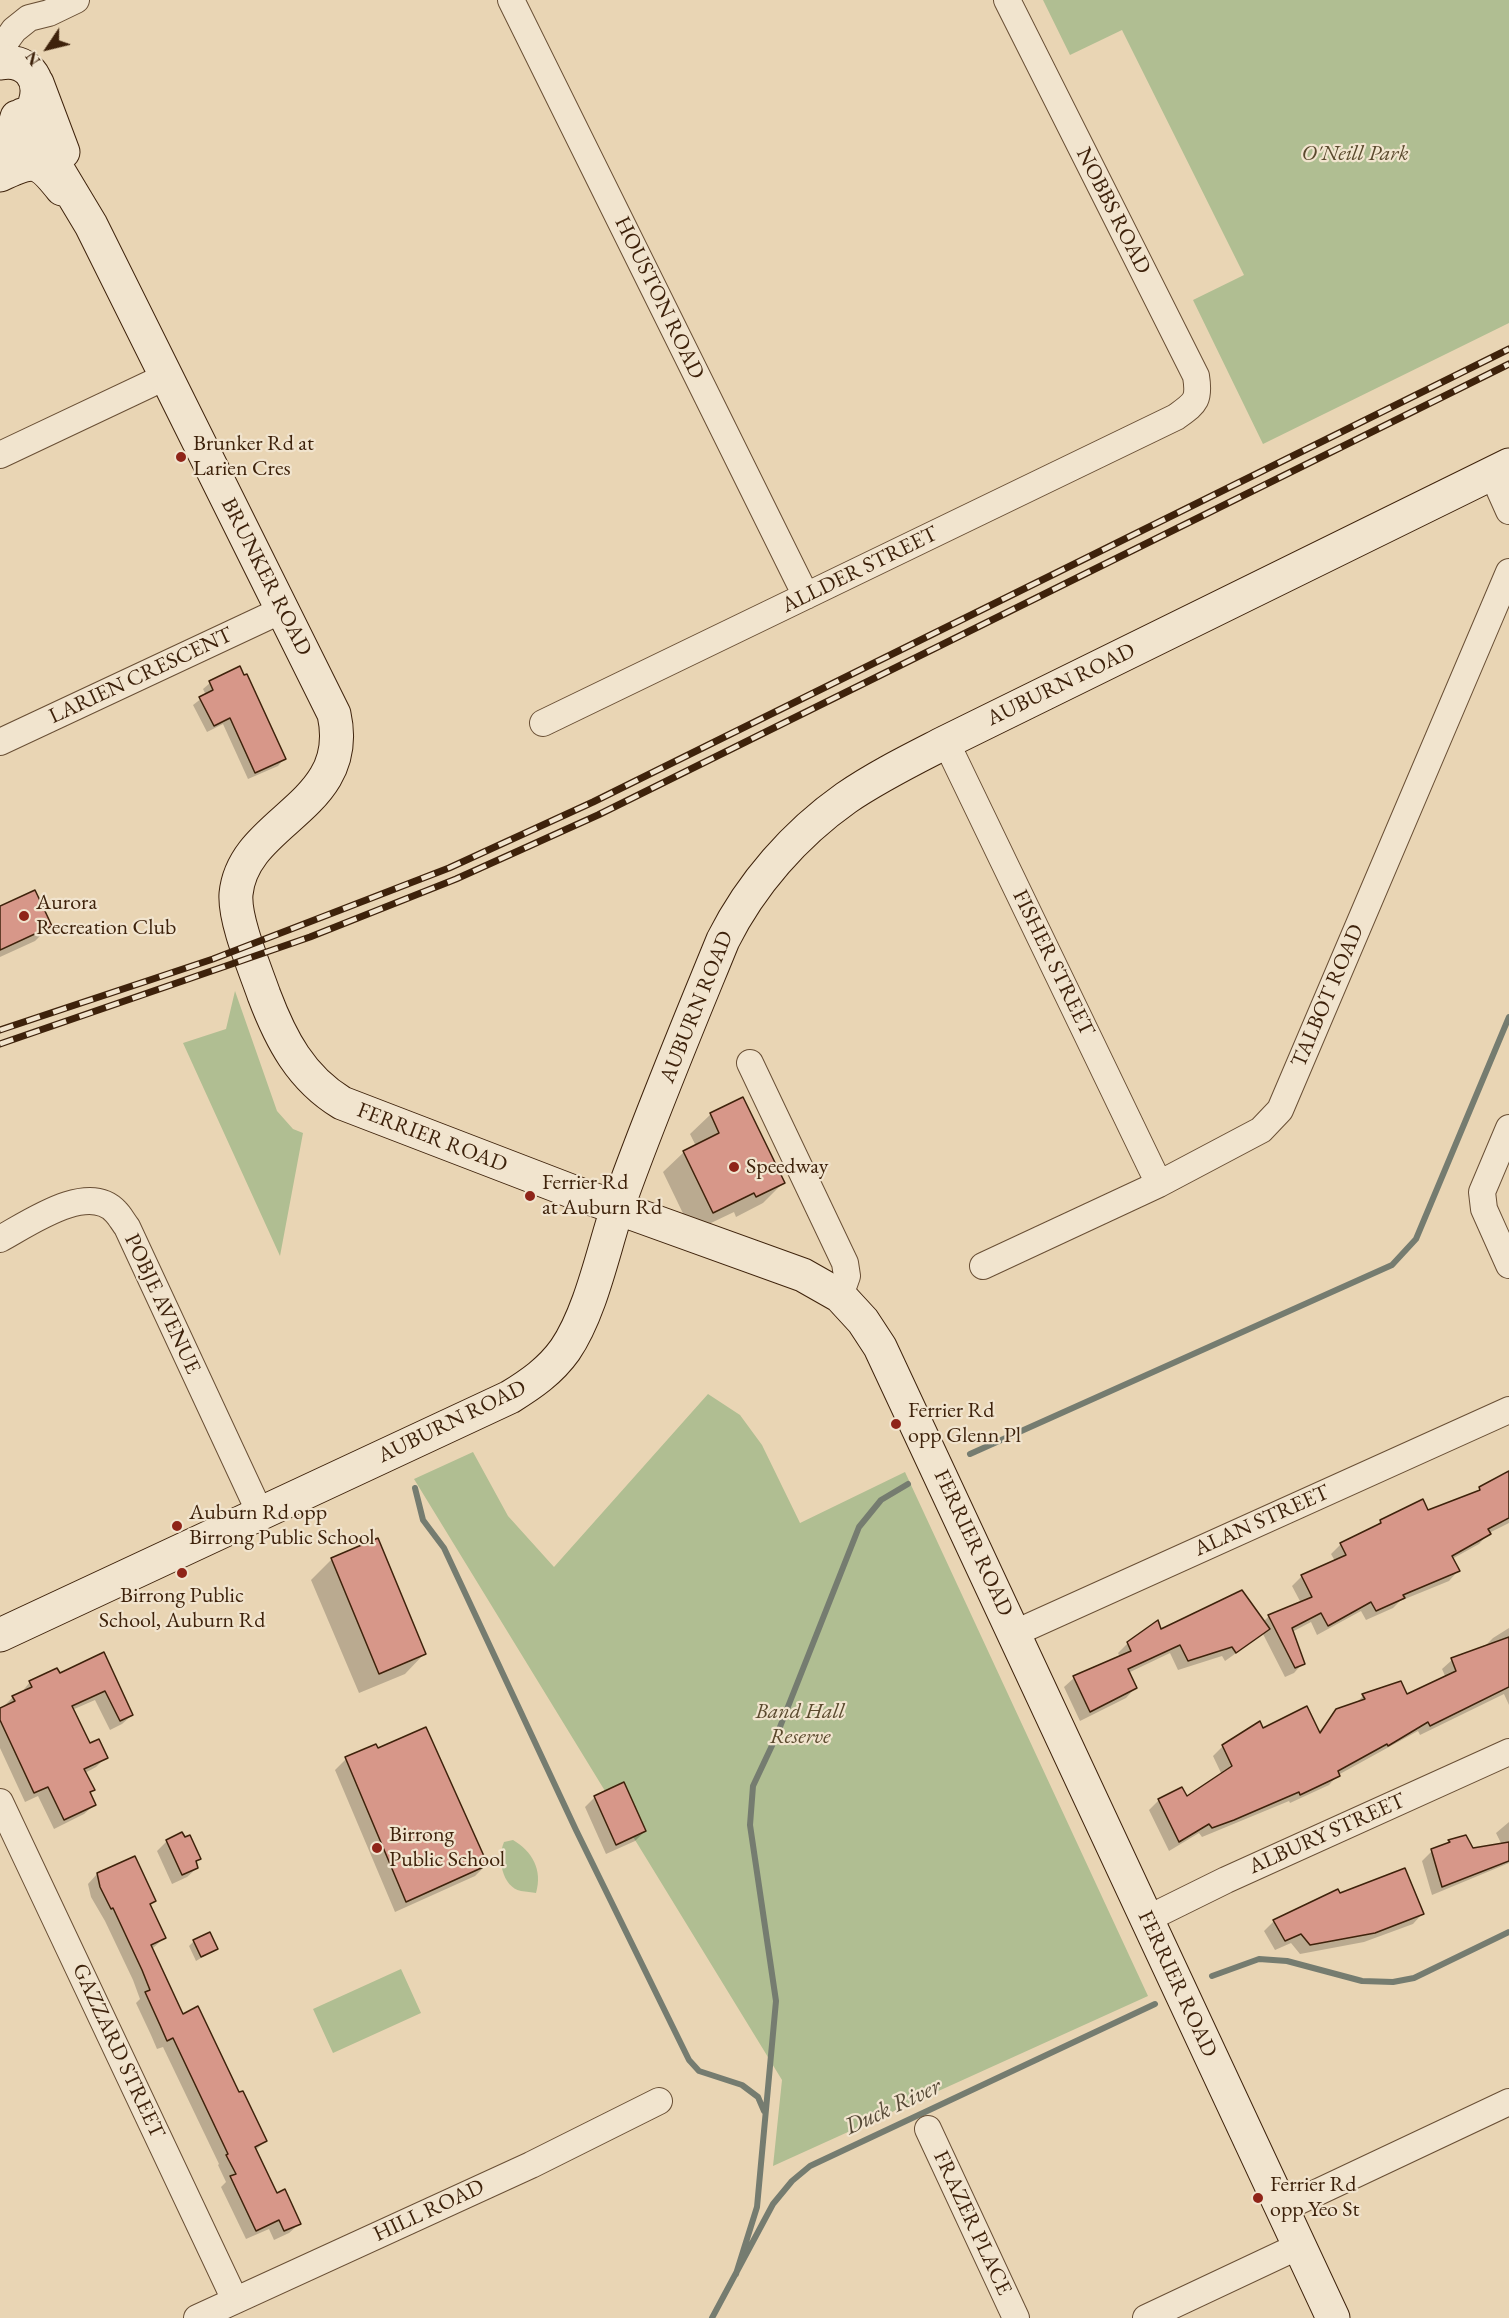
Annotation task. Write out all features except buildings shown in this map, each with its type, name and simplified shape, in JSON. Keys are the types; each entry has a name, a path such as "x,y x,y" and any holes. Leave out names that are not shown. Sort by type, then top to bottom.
{"main road":[{"path":"0,157 12,140 13,116 35,102 16,68"},
{"name":"BRUNKER ROAD","path":"16,68 165,377 334,714 337,727 336,749 328,773 314,794 258,847 238,883"},
{"name":"BRUNKER ROAD","path":"13,116 50,156 91,225"},
{"path":"0,175 20,166 37,164 51,176 91,225"},
{"name":"AUBURN ROAD","path":"0,1635 510,1397 551,1367 566,1349 581,1319 618,1207 723,940 756,886 798,839 847,798 896,768 946,742 1500,469"},
{"name":"FERRIER ROAD","path":"238,883 236,895 240,919 273,1018 293,1057 325,1093 342,1103 375,1116 803,1275 840,1296 863,1321 880,1347 1015,1633 1333,2318"}],"street":[{"path":"16,68 6,41 14,30 76,0"},
{"name":"HOUSTON ROAD","path":"511,0 806,596"},
{"name":"NOBBS ROAD","path":"1007,0 1196,376 1198,390 1196,402 1176,417"},
{"path":"0,21 13,17 39,16"},
{"path":"0,455 165,377"},
{"name":"ALLDER STREET","path":"543,723 1176,417"},
{"path":"1500,469 1509,511"},
{"name":"TALBOT ROAD","path":"983,1266 1159,1184 1261,1130 1280,1110 1509,572"},
{"name":"LARIEN CRESCENT","path":"0,742 282,610"},
{"name":"FISHER STREET","path":"946,742 1159,1184"},
{"path":"750,1063 845,1263 847,1276 840,1296"},
{"path":"1509,1128 1482,1192 1484,1209 1509,1265"},
{"name":"POBJE AVENUE","path":"0,1239 59,1208 87,1200 102,1202 115,1211 127,1227 260,1513"},
{"name":"ALAN STREET","path":"1015,1633 1509,1410"},
{"name":"ALBURY STREET","path":"1147,1918 1509,1752"},
{"name":"GAZZARD STREET","path":"0,1802 235,2300"},
{"name":"HILL ROAD","path":"197,2318 531,2165 659,2102"},
{"path":"1282,2209 1509,2102"},
{"name":"FRAZER PLACE","path":"928,2129 1016,2318"},
{"path":"1146,2318 1299,2246"}],"green space":[{"name":"O'Neill Park","path":"1043,0 1509,0 1509,323 1263,444 1193,300 1244,275 1122,30 1070,55"},
{"path":"235,991 277,1111 293,1129 303,1133 280,1256 183,1043 226,1029"},
{"name":"Band Hall Reserve","path":"708,1394 740,1415 762,1445 800,1523 905,1472 1148,1996 773,2166 782,2080 414,1479 473,1452 508,1516 554,1567"},
{"path":"513,1840 526,1850 534,1862 538,1877 536,1893 521,1891 509,1884 505,1878 501,1863 502,1849 504,1842"},
{"path":"401,1969 421,2013 333,2053 313,2009"}],"waterway":[{"path":"970,1454 1392,1265 1416,1239 1509,1017"},
{"path":"736,2274 757,2207 776,2001 750,1825 753,1786 776,1737 859,1527 881,1500 908,1484"},
{"path":"415,1488 423,1520 444,1548 576,1830 689,2060 699,2071 742,2085 758,2097 764,2111"},
{"name":"Duck River","path":"1212,1976 1259,1959 1287,1961 1362,1981 1393,1982 1414,1978 1509,1932"},
{"name":"Duck River","path":"712,2318 773,2204 792,2181 810,2166 1155,2004"}],"railway":[{"path":"0,1030 213,959 449,868 593,802 1509,349"},
{"path":"0,1044 310,937 456,879 598,815 1509,364"}],"place":[{"name":"Brunker Rd at Larien Cres","path":"181,457"},
{"name":"Aurora Recreation Club","path":"24,916"},
{"name":"Speedway","path":"734,1167"},
{"name":"Ferrier Rd at Auburn Rd","path":"530,1196"},
{"name":"Ferrier Rd opp Glenn Pl","path":"896,1424"},
{"name":"Auburn Rd opp Birrong Public School","path":"177,1526"},
{"name":"Birrong Public School, Auburn Rd","path":"182,1573"},
{"name":"Birrong Public School","path":"377,1848"},
{"name":"Ferrier Rd opp Yeo St","path":"1258,2198"}]}
